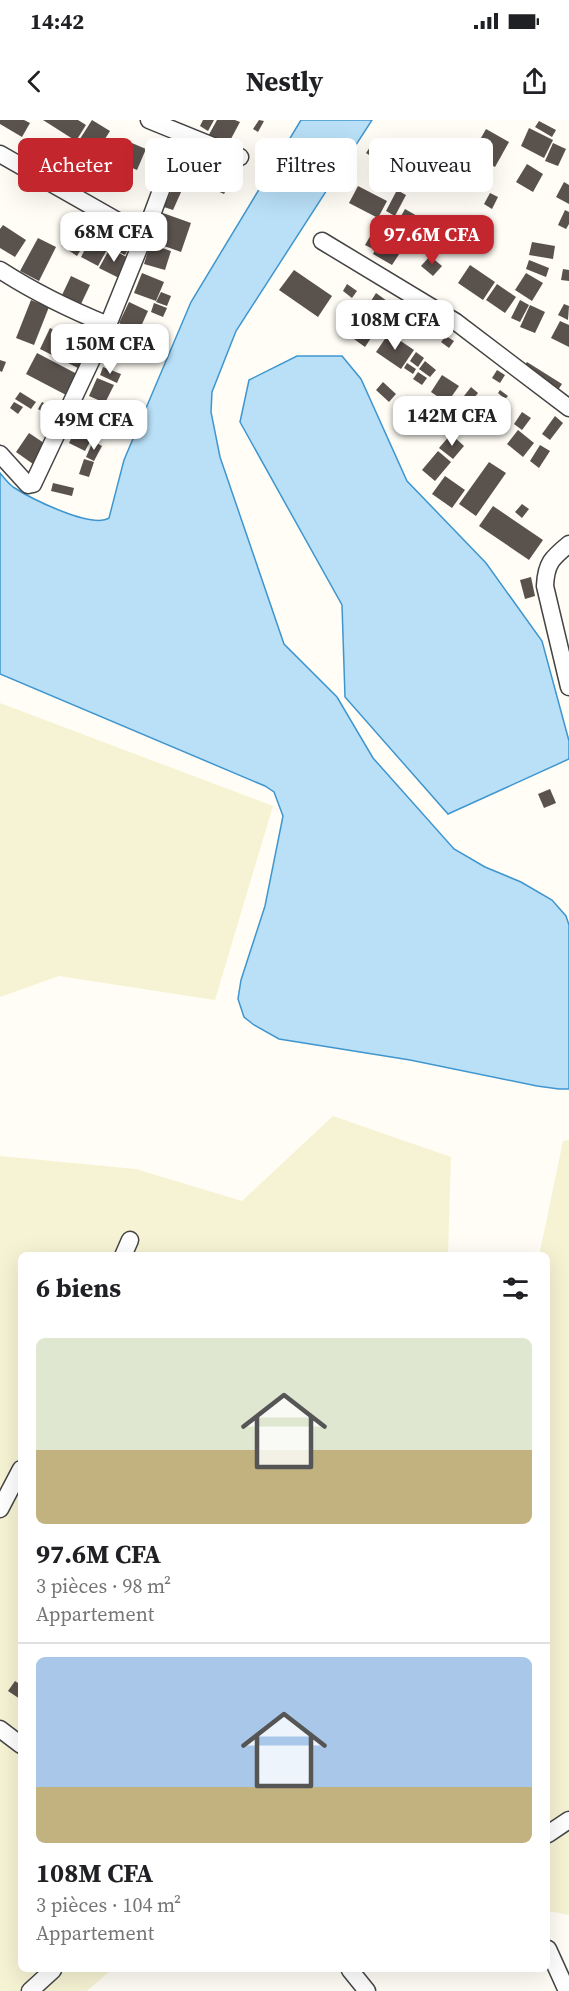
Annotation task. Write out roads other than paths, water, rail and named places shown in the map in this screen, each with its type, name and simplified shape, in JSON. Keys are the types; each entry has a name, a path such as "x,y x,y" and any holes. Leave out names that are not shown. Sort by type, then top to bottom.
{"street":[{"path":"149,120 192,138"},
{"path":"0,454 23,481 28,485 33,484 108,325 182,134"},
{"path":"0,154 144,237"},
{"path":"322,241 456,322 569,408"},
{"path":"0,270 61,304 108,325"},
{"path":"569,544 553,556 546,570 545,586 569,687"},
{"path":"0,1509 18,1475"},
{"path":"0,1729 18,1743"},
{"path":"550,1833 569,1821"},
{"path":"550,1953 567,1991"},
{"path":"30,1991 50,1972"},
{"path":"352,1972 367,1991"}],"water":[{"path":"301,120 372,120 357,143 357,138 290,138"},
{"path":"257,192 326,192 236,331 212,392 211,412 220,457 284,644 337,697 373,758 454,849 552,900 566,916 569,925 569,1089 537,1086 410,1060 279,1039 254,1025 244,1017 238,999 241,980 265,906 283,816 274,792 265,786 0,674 0,473 13,487 61,511 89,519 109,518 124,460 191,302"},
{"path":"297,356 342,356 361,379 407,481 486,563 542,641 569,741 569,759 448,814 345,697 342,605 240,422 249,380"}]}
